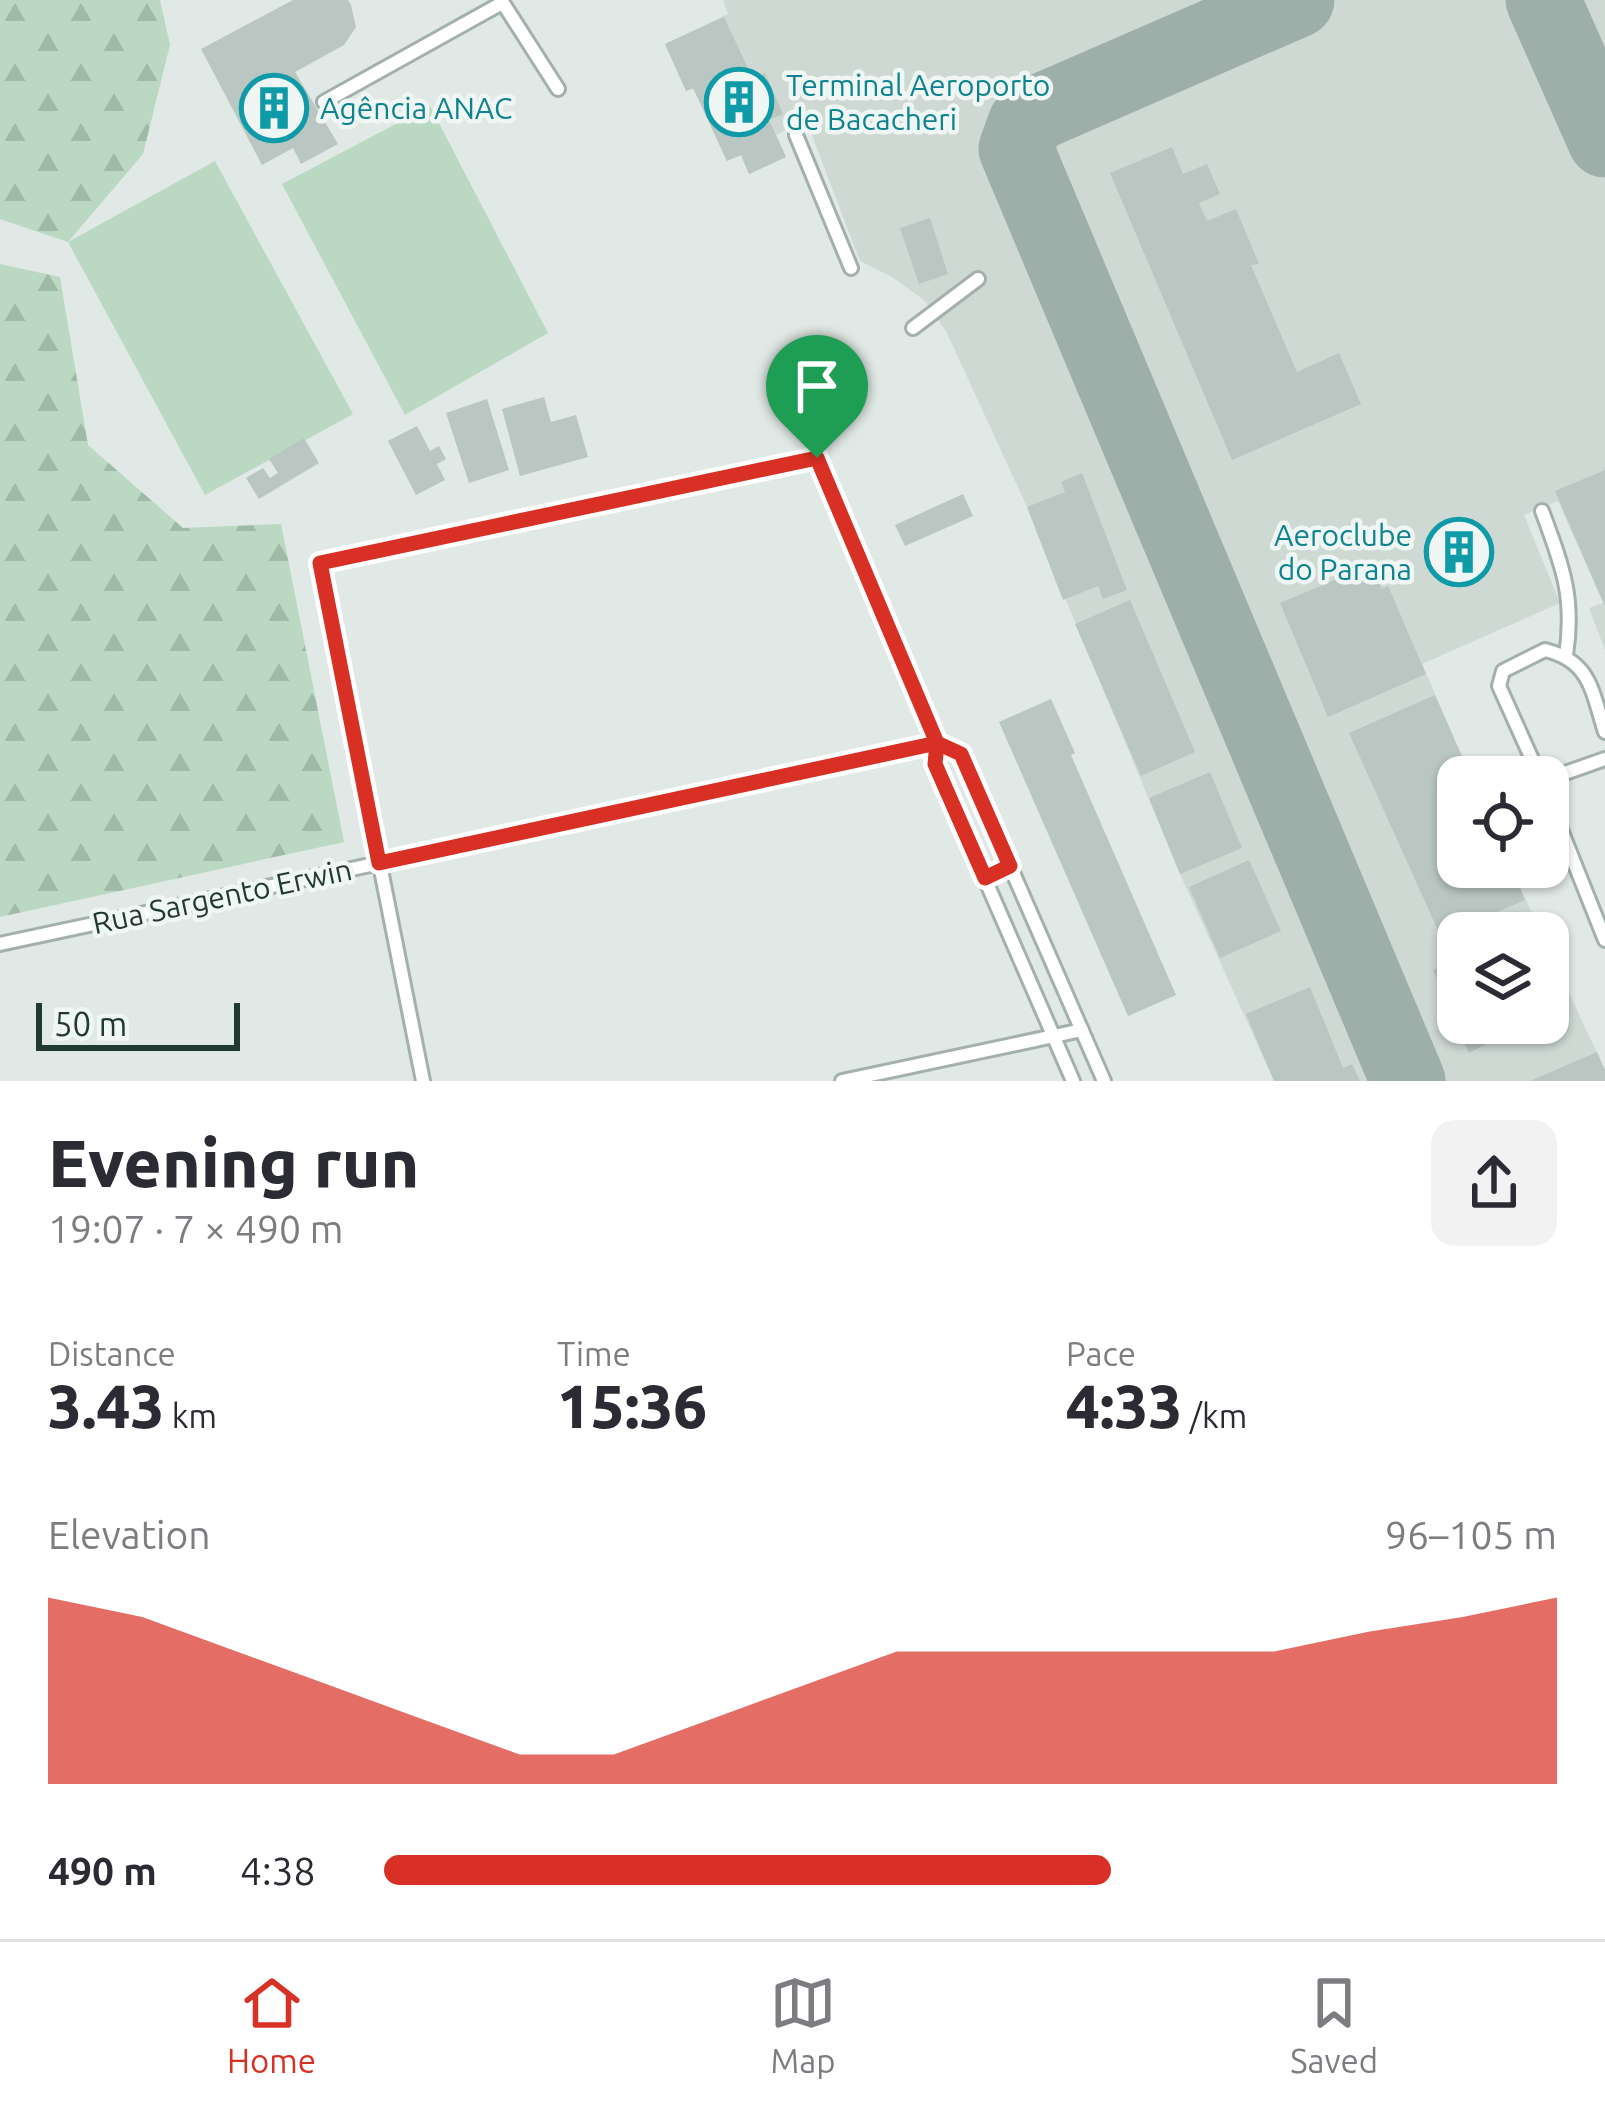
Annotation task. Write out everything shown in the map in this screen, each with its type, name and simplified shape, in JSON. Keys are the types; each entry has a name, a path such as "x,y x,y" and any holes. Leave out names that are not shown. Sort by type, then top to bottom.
{"lane":[{"path":"324,102 501,2 558,89"},
{"path":"796,135 851,268"},
{"path":"913,328 978,279"},
{"path":"423,1081 320,563 817,458 937,743 935,764 1073,1081"},
{"path":"1542,511 1567,577 1571,621 1566,655"},
{"path":"1533,756 1499,686 1503,671 1545,650 1566,655 1588,676 1605,732"},
{"path":"937,743 961,754 1105,1081"},
{"name":"Rua Sargento Erwin","path":"0,944 937,743"},
{"path":"1569,770 1605,759"},
{"path":"1569,850 1605,940"},
{"path":"985,878 1010,866"},
{"path":"842,1081 1082,1030"}],"shaded area":[{"path":"723,0 1605,0 1605,650 1589,608 1603,603 1558,501 1524,515 1560,603 1422,664 1462,756 1437,756 1437,888 1521,888 1531,912 1437,912 1437,1044 1569,1044 1569,993 1605,1070 1605,1081 1274,1081 1180,874 1027,507 946,331 924,300 860,261 806,120 776,135 786,157 749,174 741,155 727,161 694,89 686,91 665,44 728,14"}],"green space":[{"path":"0,0 160,0 170,45 143,154 68,242 0,219"},
{"path":"430,106 548,333 405,415 282,184"},
{"path":"215,161 353,414 205,495 68,242"},
{"path":"0,264 60,277 88,445 183,528 281,524 344,842 0,917"}],"building":[{"name":"Agência ANAC","path":"293,0 348,0 351,5 356,27 344,45 295,72 338,144 301,164 293,148 262,165 201,49"},
{"name":"Terminal Aeroporto de Bacacheri","path":"724,17 753,79 765,73 783,114 769,120 786,157 749,174 741,155 727,161 693,88 686,91 665,44"},
{"path":"1172,147 1183,174 1207,164 1220,194 1199,203 1207,221 1236,209 1259,264 1251,265 1297,372 1339,353 1361,404 1232,460 1110,173"},
{"path":"930,218 948,274 919,284 900,228"},
{"path":"544,397 551,422 576,415 588,457 520,476 502,409"},
{"path":"487,399 509,470 469,483 446,413"},
{"path":"417,426 430,451 439,446 446,459 437,464 445,480 416,495 388,441"},
{"path":"304,438 319,463 259,499 246,478 263,468 270,478 278,473 269,459"},
{"path":"1605,470 1605,606 1555,491"},
{"path":"1082,473 1127,590 1103,599 1098,586 1063,600 1027,507 1065,492 1061,482"},
{"path":"963,494 973,516 905,546 895,525"},
{"name":"Aeroclube do Parana","path":"1370,565 1382,589 1388,586 1426,674 1328,717 1280,603"},
{"path":"1130,600 1195,752 1141,776 1075,624"},
{"path":"1435,695 1462,756 1437,756 1437,888 1520,888 1525,900 1498,912 1437,912 1437,928 1349,733"},
{"path":"1051,699 1176,995 1128,1016 999,722"},
{"path":"1210,772 1242,848 1180,874 1149,798"},
{"path":"1249,860 1281,931 1220,958 1189,887"},
{"path":"1310,987 1343,1068 1352,1064 1360,1081 1274,1081 1246,1014"},
{"path":"1465,1044 1487,1044 1469,1053"},
{"path":"1597,1052 1605,1081 1530,1081"}],"taxiway":[{"path":"1297,0 1035,114 1025,124 1016,149 1408,1081"},
{"path":"1543,0 1605,140"}],"place":[{"name":"Terminal Aeroporto de Bacacheri","path":"739,102"},
{"name":"Agência ANAC","path":"274,108"},
{"name":"Aeroclube do Parana","path":"1459,552"}],"route":[{"path":"817,458 320,563 379,863 937,743 961,754 1010,866 985,878 935,764 937,743 817,458"}]}
